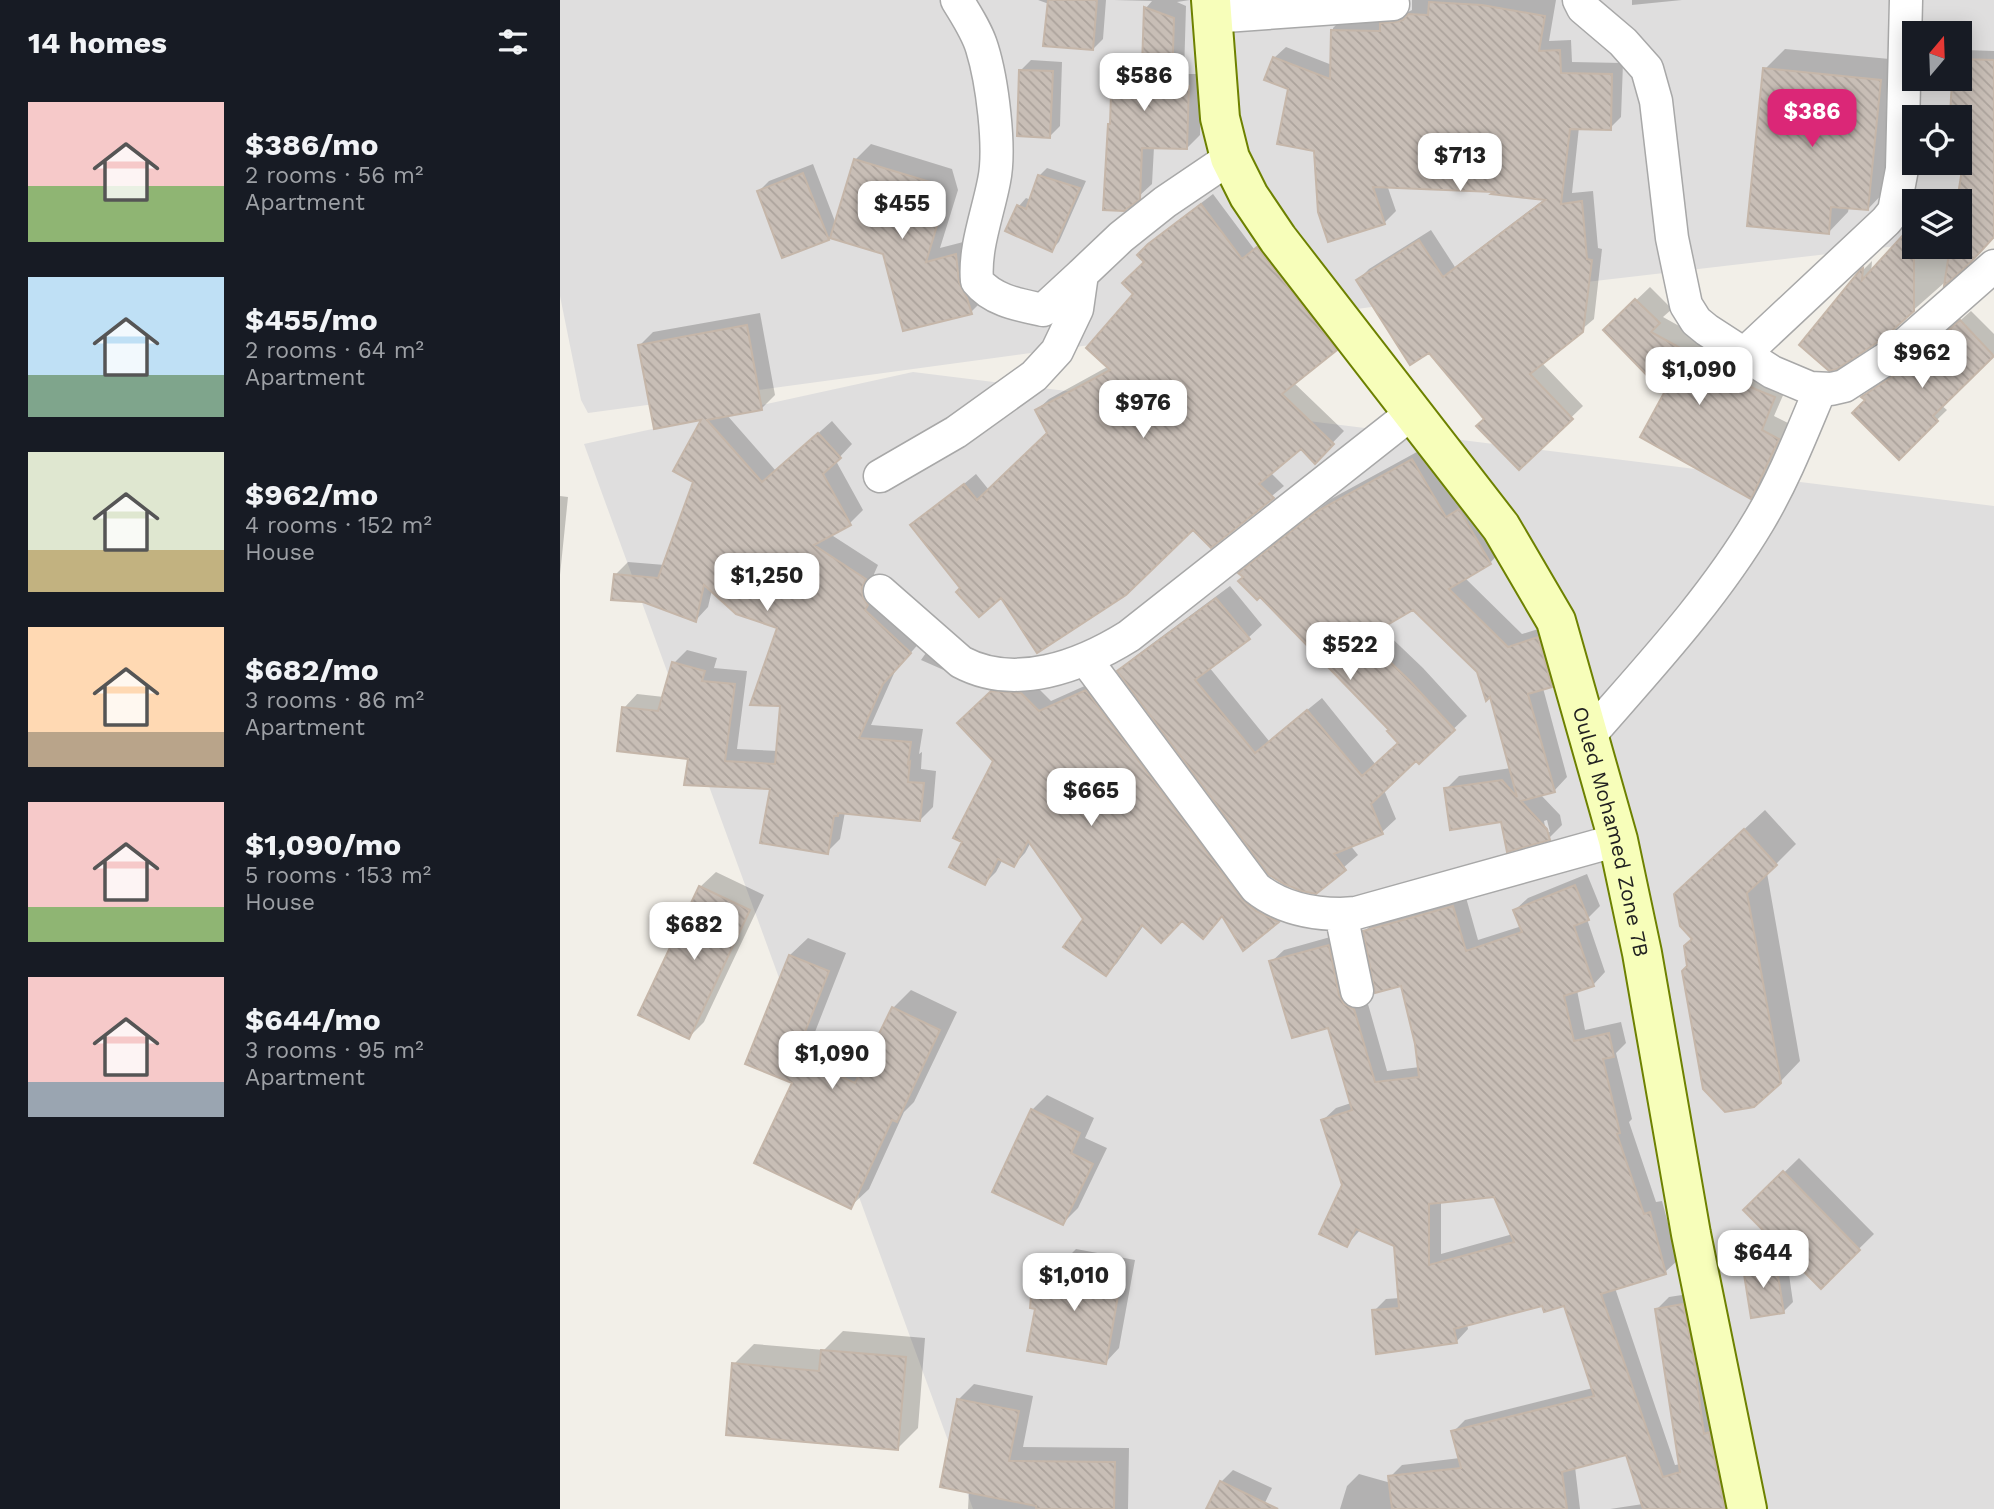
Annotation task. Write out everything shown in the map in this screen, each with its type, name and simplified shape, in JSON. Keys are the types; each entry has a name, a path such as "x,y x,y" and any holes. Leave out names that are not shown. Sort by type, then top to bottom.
{"main road":[{"name":"Ouled Mohamed Zone 7B","path":"1211,8 1220,118 1230,158 1249,196 1278,239 1501,527 1556,621 1618,840 1642,953 1692,1234 1747,1509"}],"street":[{"path":"957,0 982,47 989,80 995,142 995,177 979,252 978,281 1000,299 1043,310 1122,237 1165,202 1230,158"},
{"path":"1579,0 1583,8 1623,42 1647,69 1656,101 1672,238 1686,305 1696,321 1744,354 1772,372 1810,388 1820,390 1844,386 1895,353 1994,267"},
{"path":"1744,354 1894,211 1902,169 1906,0"},
{"path":"1211,8 1393,4"},
{"path":"880,476 956,432 1034,376 1057,351 1077,309 1082,274"},
{"path":"1589,736 1702,604 1759,522 1792,459 1820,390"},
{"path":"880,591 961,662 975,670 996,674 1034,674 1086,660 1129,636 1412,413"},
{"path":"1086,660 1256,888 1269,898 1292,908 1322,914 1356,913 1618,840"},
{"path":"1341,914 1357,991"}],"shaded area":[{"path":"560,0 1994,0 1994,230 1972,211 1972,189 1902,189 1902,245 1379,306 588,413 581,400 560,296"},
{"path":"913,372 1994,506 1994,1509 973,1509 584,444"}],"building":[{"path":"1048,0 1097,0 1093,50 1043,46"},
{"path":"1429,2 1482,5 1545,16 1539,51 1560,50 1561,73 1612,74 1611,130 1570,129 1561,204 1582,201 1587,259 1592,260 1583,332 1530,374 1573,419 1519,470 1476,426 1484,419 1429,353 1410,365 1356,280 1419,240 1443,277 1545,200 1491,194 1494,192 1373,187 1385,224 1328,242 1318,212 1314,151 1277,144 1288,89 1264,80 1273,57 1330,79 1331,30 1380,31 1380,23 1403,20 1408,14 1428,15"},
{"path":"1144,7 1174,18 1172,86 1189,86 1187,149 1142,148 1140,199 1124,211 1103,210 1112,65 1142,66"},
{"path":"1972,59 1994,60 1994,237 1971,262 1944,286 1948,259 1972,259 1972,189 1959,189 1961,175 1972,175 1972,105 1951,105 1951,91 1972,91"},
{"path":"1763,68 1881,80 1868,210 1831,207 1829,234 1747,226"},
{"path":"1019,70 1053,71 1050,138 1017,136"},
{"path":"854,159 937,184 943,206 926,262 956,254 959,282 972,314 903,331 883,254 830,238"},
{"path":"803,173 829,240 782,258 757,191"},
{"path":"1038,175 1080,188 1052,252 1005,231 1017,205 1026,209"},
{"path":"1201,204 1242,259 1257,247 1337,350 1282,394 1334,444 1315,464 1301,449 1259,484 1274,498 1211,548 1193,530 1126,595 1037,653 1001,598 979,617 956,592 960,588 910,525 964,484 977,500 1047,433 1035,410 1110,370 1086,348 1133,294 1122,283 1144,262 1137,255"},
{"path":"1902,236 1902,259 1914,259 1914,311 1884,338 1837,369 1829,371 1799,345 1863,268 1862,280"},
{"path":"1635,299 1660,323 1651,332 1755,389 1775,397 1762,430 1779,439 1751,499 1640,437 1664,393 1603,330"},
{"path":"1960,320 1994,356 1933,416 1938,421 1899,460 1852,413 1865,400 1861,397 1907,367"},
{"path":"747,325 762,410 707,420 762,482 818,433 841,458 823,474 851,525 814,545 866,579 862,588 863,598 868,605 865,610 911,653 883,684 859,738 911,742 908,782 924,783 920,821 838,813 838,816 834,816 828,854 760,843 770,789 684,785 688,759 617,751 622,707 658,711 672,662 705,671 702,681 735,684 725,761 775,764 780,706 750,705 777,628 736,614 704,585 696,622 643,602 611,600 614,574 658,578 693,482 673,471 701,420 654,429 638,345"},
{"path":"1412,459 1446,517 1459,509 1491,564 1449,589 1508,647 1538,637 1552,687 1528,694 1555,792 1521,801 1547,829 1550,840 1507,852 1501,822 1450,830 1444,788 1502,780 1517,797 1490,697 1486,701 1477,672 1413,610 1365,638 1455,730 1419,764 1416,761 1371,804 1383,834 1334,854 1346,870 1316,894 1301,891 1269,875 1117,671 1216,598 1250,639 1195,680 1255,753 1307,710 1362,776 1398,743 1387,731 1389,730 1260,597 1257,600 1238,581 1243,577 1238,573 1316,512"},
{"path":"1086,690 1242,899 1256,911 1279,922 1243,951 1222,916 1203,939 1182,921 1161,943 1142,925 1106,976 1063,947 1083,919 1028,841 1014,867 998,859 985,885 949,867 962,842 953,838 993,761 957,723 991,691 1021,693 1039,711"},
{"path":"1744,829 1777,865 1747,893 1781,1083 1754,1107 1725,1112 1703,1089 1682,971 1687,966 1684,946 1692,939 1680,926 1674,894"},
{"path":"1575,885 1589,920 1574,926 1594,986 1564,996 1574,1041 1609,1033 1614,1057 1603,1059 1620,1133 1617,1134 1644,1214 1650,1212 1666,1274 1601,1294 1663,1477 1680,1472 1655,1309 1683,1304 1704,1434 1709,1432 1725,1509 1643,1509 1626,1455 1562,1472 1567,1509 1392,1509 1388,1476 1461,1468 1451,1431 1594,1396 1564,1306 1544,1312 1542,1306 1454,1329 1457,1343 1376,1354 1372,1310 1399,1308 1394,1246 1356,1229 1347,1247 1319,1234 1342,1185 1321,1120 1352,1110 1328,1028 1292,1038 1269,961 1329,945 1339,995 1344,1004 1354,1009 1375,1082 1419,1077 1415,1044 1401,986 1375,993 1363,931 1453,906 1466,951 1522,932 1513,910","holes":["1494,1197 1514,1242 1429,1265 1429,1204"]},
{"path":"699,886 750,910 689,1039 638,1015"},
{"path":"789,955 829,971 796,1055 855,1083 892,1007 940,1030 897,1122 892,1120 851,1209 754,1163 792,1083 745,1064"},
{"path":"1031,1109 1080,1133 1071,1153 1093,1164 1063,1225 992,1192"},
{"path":"1783,1171 1860,1250 1821,1289 1743,1210"},
{"path":"1060,1262 1122,1273 1106,1364 1027,1351 1035,1309 1030,1308 1033,1273 1058,1275"},
{"path":"1776,1263 1784,1313 1751,1318 1743,1268"},
{"path":"821,1350 906,1357 898,1450 726,1435 732,1363 819,1371"},
{"path":"957,1399 1019,1411 1009,1461 1115,1462 1114,1509 1036,1509 1036,1506 940,1487"},
{"path":"1220,1481 1278,1509 1206,1509"}]}
